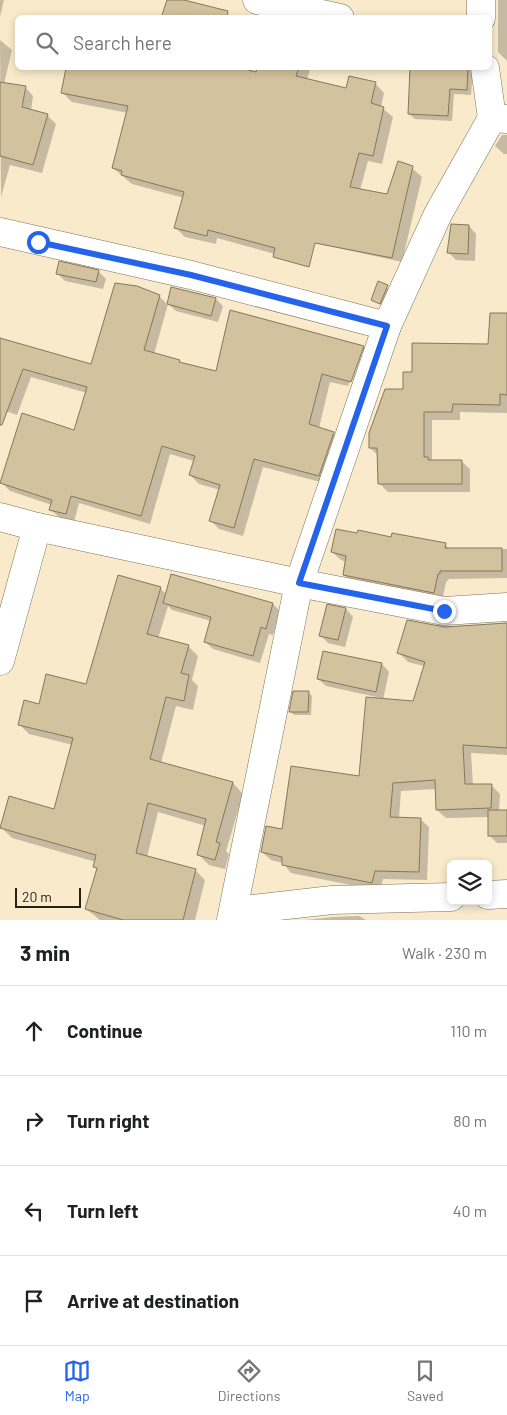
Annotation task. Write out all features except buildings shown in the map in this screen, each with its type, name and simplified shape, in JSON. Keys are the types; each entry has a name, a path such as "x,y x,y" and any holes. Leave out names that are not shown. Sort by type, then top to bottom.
{"street":[{"path":"257,0 326,15"},
{"path":"480,15 481,0"},
{"path":"447,897 332,900 232,916 299,583 387,326 438,214 500,118 486,70"},
{"path":"0,232 191,275 387,326"},
{"path":"0,517 37,527 299,583 444,611 507,607"},
{"path":"0,660 37,527"},
{"path":"492,895 507,894"}],"route":[{"path":"38,242 191,275 387,326 299,583 444,611"}]}
